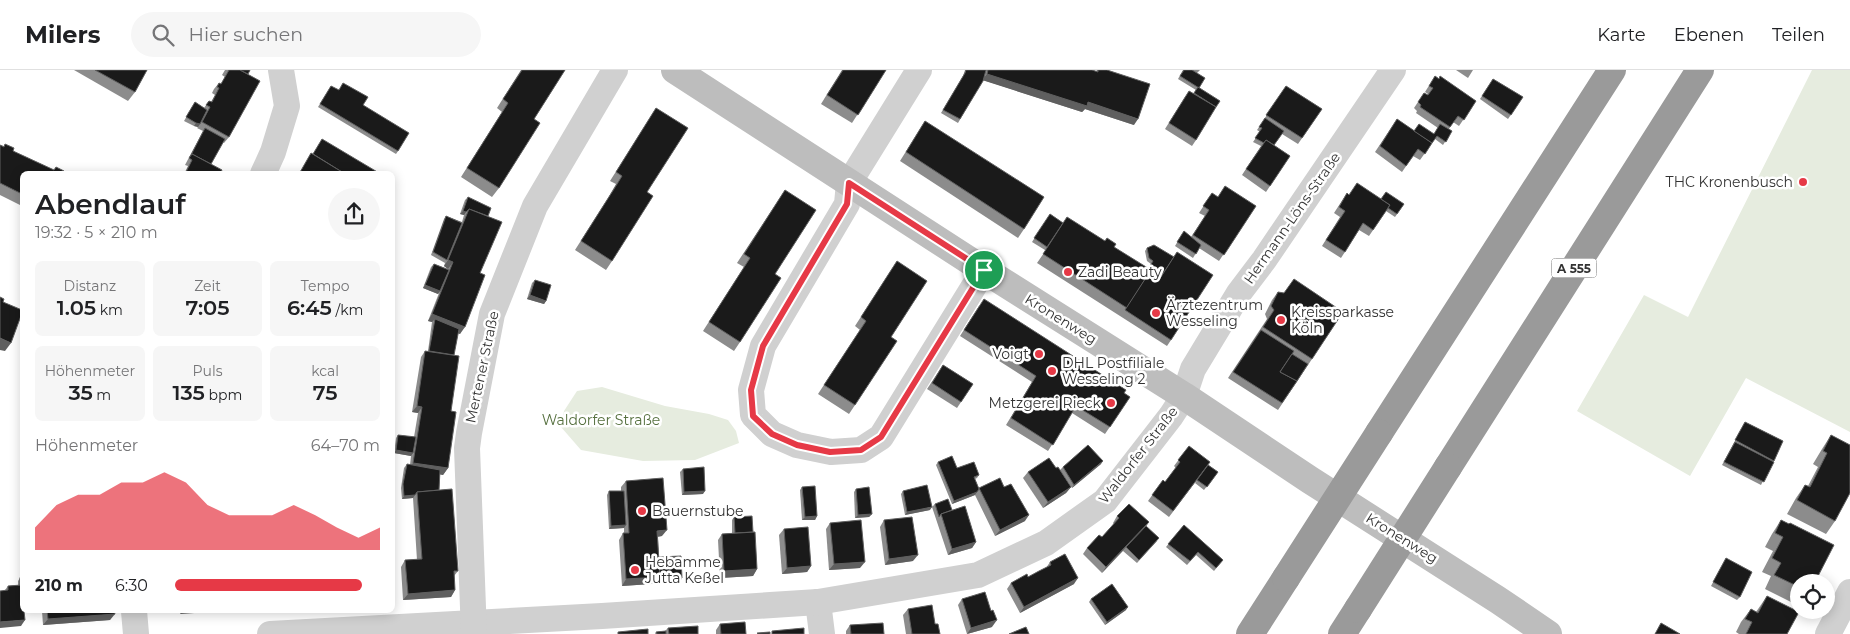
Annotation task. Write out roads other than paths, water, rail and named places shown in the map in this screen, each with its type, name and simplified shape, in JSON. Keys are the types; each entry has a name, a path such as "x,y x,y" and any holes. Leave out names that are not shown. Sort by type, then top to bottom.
{"highway":[{"path":"1250,634 1612,70"},
{"name":"A 555","path":"1342,634 1700,70"}],"street":[{"path":"265,171 287,106 281,70"},
{"name":"Mertener Straße","path":"473,628 467,448 492,314 534,206 615,70"},
{"name":"Kronenweg","path":"675,70 984,270 1184,396 1548,634"},
{"path":"919,70 849,183 847,204 763,346 751,390 753,416 772,434 797,445 830,452 861,450 881,437 984,270"},
{"name":"Hermann-Löns-Straße","path":"1184,396 1193,369 1239,294 1393,70"},
{"name":"Waldorfer Straße","path":"270,634 473,628 818,602 978,575 1046,543 1105,501 1171,416 1184,396"},
{"path":"1828,634 1850,592"},
{"path":"818,602 822,634"},
{"path":"134,613 136,634"}],"place":[{"name":"THC Kronenbusch","path":"1803,182"},
{"name":"Zadi Beauty","path":"1068,272"},
{"name":"Ärztezentrum Wesseling","path":"1156,313"},
{"name":"Kreissparkasse Köln","path":"1281,320"},
{"name":"Voigt","path":"1039,354"},
{"name":"DHL Postfiliale Wesseling 2","path":"1052,371"},
{"name":"Metzgerei Rieck","path":"1111,403"},
{"name":"Bauernstube","path":"642,511"},
{"name":"Hebamme Jutta Keßel","path":"635,570"}]}
